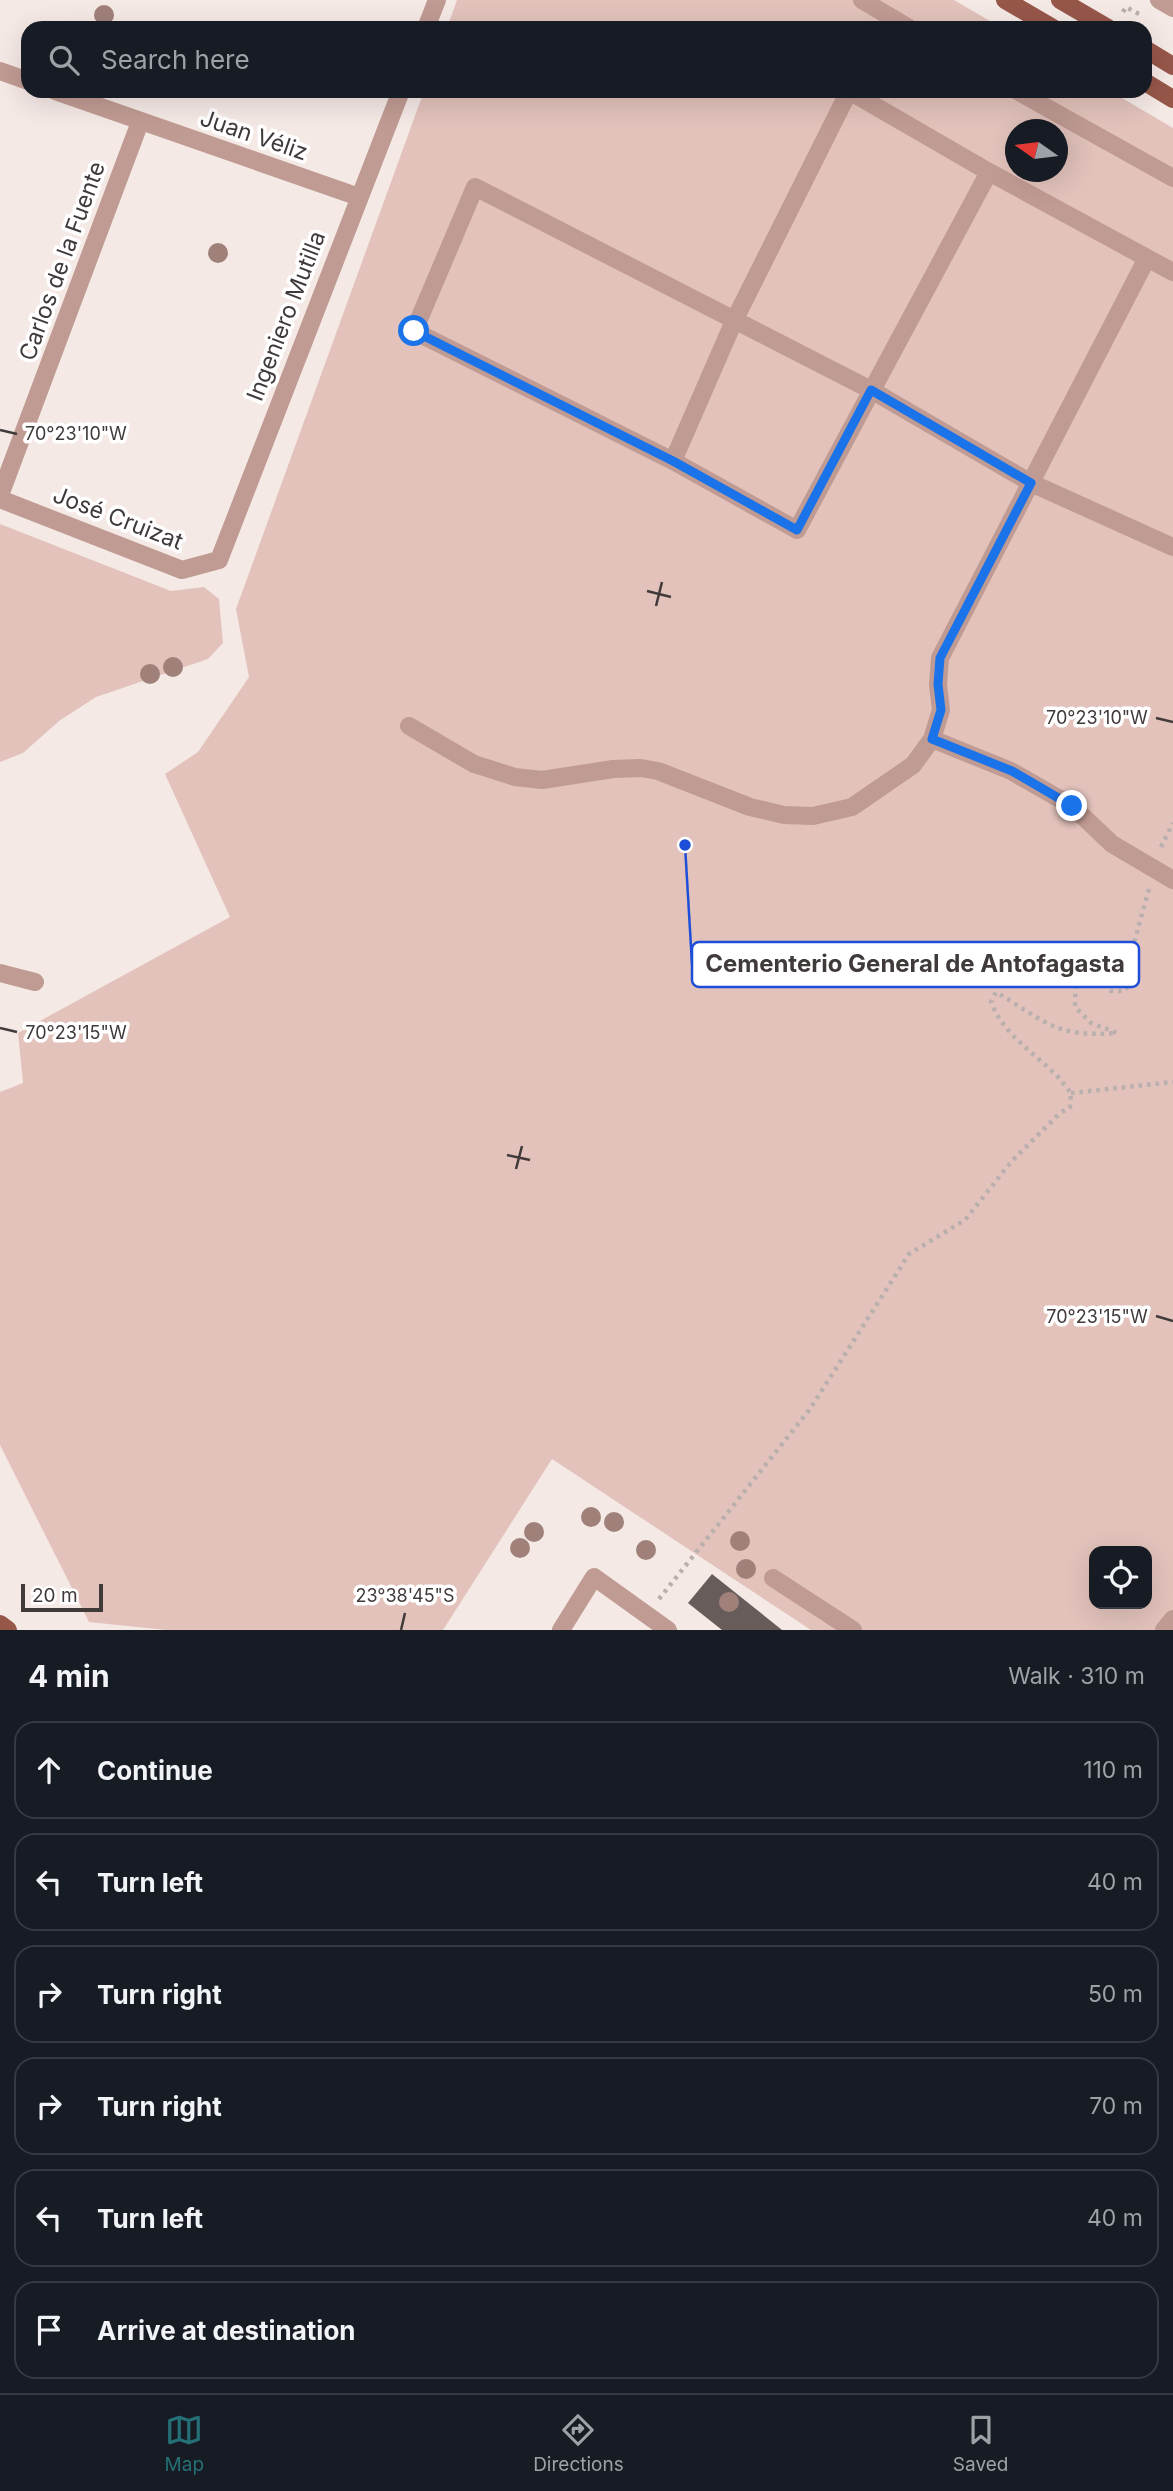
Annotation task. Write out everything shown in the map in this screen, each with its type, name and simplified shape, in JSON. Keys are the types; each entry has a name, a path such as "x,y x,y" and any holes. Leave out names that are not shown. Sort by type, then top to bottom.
{"main road":[{"path":"1005,0 1041,21"},
{"path":"1060,0 1109,21"},
{"path":"1152,53 1173,65"},
{"path":"1152,86 1173,99"},
{"path":"0,1624 8,1630"}],"street":[{"path":"862,0 897,21"},
{"path":"1159,0 1173,8"},
{"path":"428,21 435,1"},
{"path":"0,71 21,78"},
{"name":"Juan Véliz","path":"74,98 359,197"},
{"name":"Ingeniero Mutilla","path":"219,560 398,98"},
{"path":"673,461 734,321 846,98"},
{"path":"861,98 989,172 1173,272"},
{"path":"1030,98 1173,178"},
{"name":"Carlos de la Fuente","path":"0,497 139,122"},
{"path":"989,172 871,390 797,530 673,461 414,331 475,187 871,390 1031,483 1173,547"},
{"path":"409,726 474,764 515,777 542,780 612,769 641,768 658,771 750,807 794,816 813,816 852,807 913,765 932,739 941,710 938,684 940,658 1147,258"},
{"name":"José Cruizat","path":"0,497 182,570 219,560"},
{"path":"932,739 1012,771 1072,806 1112,844 1173,880"},
{"path":"0,972 35,982"},
{"path":"561,1630 594,1577 668,1630"},
{"path":"772,1578 853,1630"},
{"path":"1164,1630 1173,1619"}],"path":[{"path":"1116,21 1126,7 1139,14 1142,7"},
{"path":"646,1615 810,1409 909,1254 965,1220 1011,1162 1059,1114 1070,1107 1071,1093 1054,1073 1024,1048 996,1016 991,1002 996,992 1041,1021 1069,1032 1093,1035 1118,1033 1091,1023 1075,1007 1076,966 1083,948 1094,976 1111,990 1125,990 1132,979 1128,964 1140,925"},
{"path":"1071,1093 1173,1082"}],"shaded area":[{"path":"457,0 954,0 990,21 450,21"},
{"path":"421,98 1122,98 1173,128 1173,1630 811,1630 552,1459 443,1630 166,1630 89,1622 0,1445 0,1092 23,1083 18,1033 230,917 165,774 198,752 249,677 236,609"},
{"path":"0,524 171,591 204,587 219,599 223,643 208,659 96,697 59,721 23,753 0,762"}],"building":[{"path":"712,1574 782,1630 722,1630 688,1603"}],"place":[{"name":"Cementerio General de Antofagasta","path":"685,845"}],"route":[{"path":"414,331 673,461 797,530 871,390 1031,483 940,658 938,684 941,710 932,739 1012,771 1072,806"}]}
